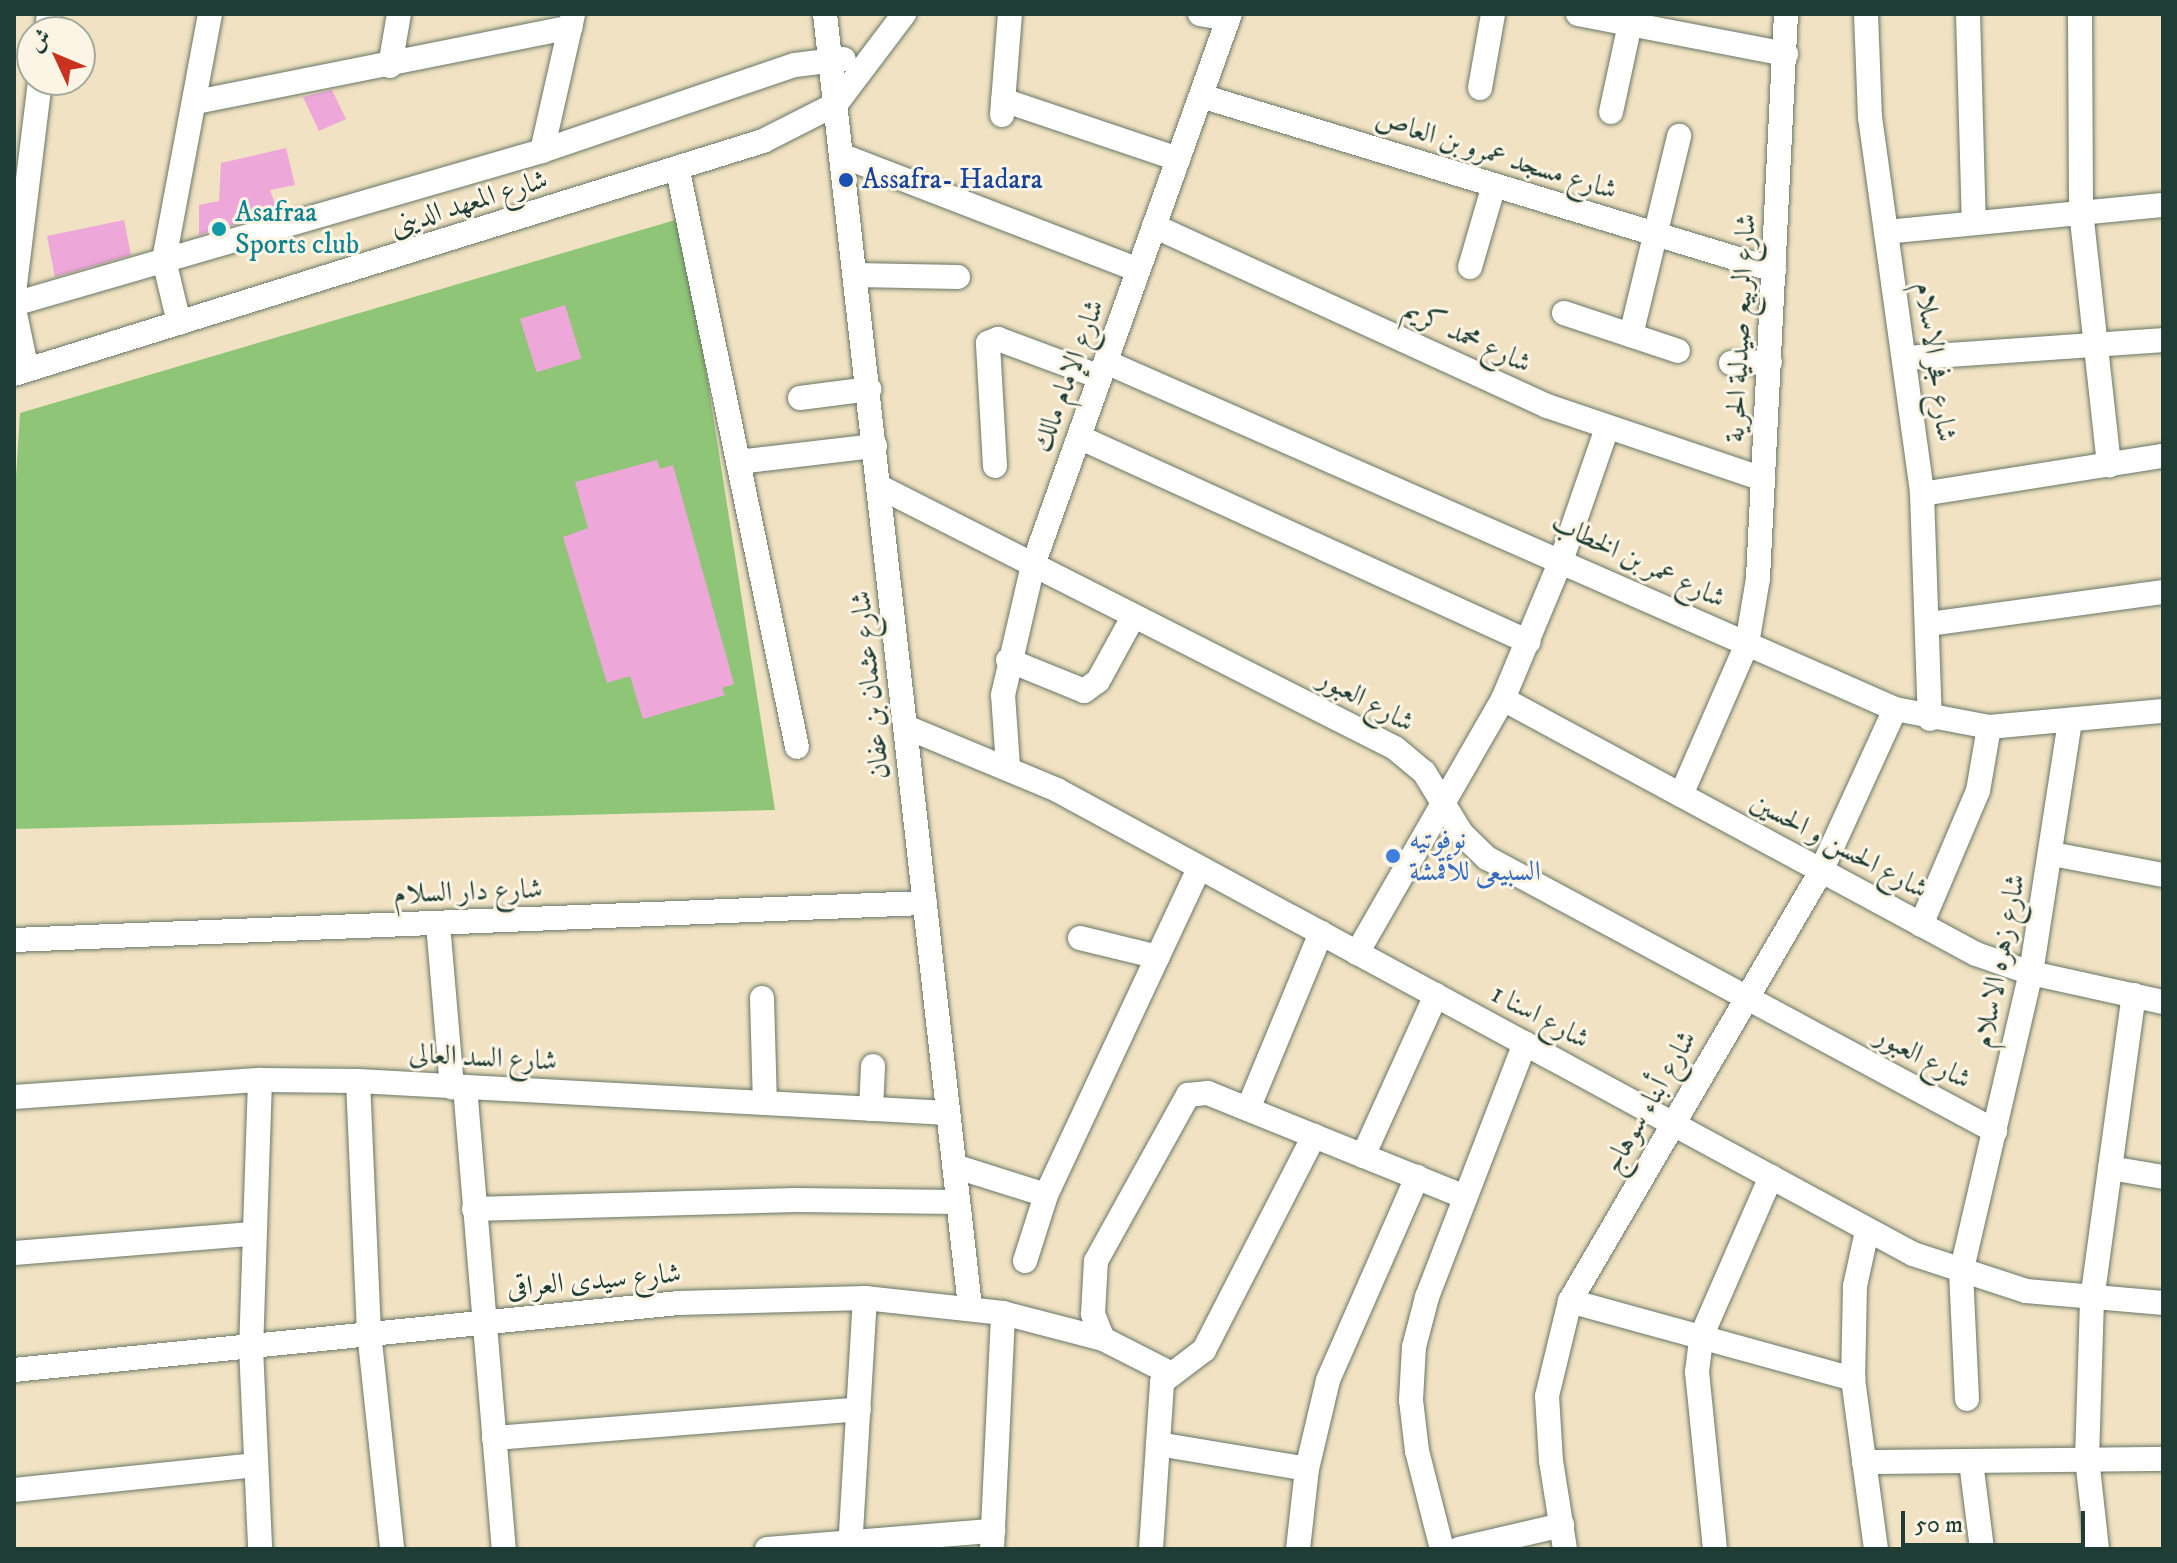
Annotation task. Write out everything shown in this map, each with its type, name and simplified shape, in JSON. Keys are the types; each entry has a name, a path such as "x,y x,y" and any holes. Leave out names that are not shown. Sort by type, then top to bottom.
{"street":[{"path":"179,323 164,260 196,102 210,14"},
{"path":"390,66 399,14"},
{"name":"شارع عثمان بن عفان","path":"825,14 970,1306"},
{"name":"شارع المعهد الدينى","path":"21,372 678,171 763,141 836,104 904,14"},
{"path":"1010,14 1002,108 1178,159"},
{"path":"1200,14 1229,17"},
{"path":"1480,88 1493,14"},
{"path":"1578,14 1786,54"},
{"name":"شارع الربيع صيدلية الحرية","path":"1681,795 1747,644 1758,578 1786,14"},
{"name":"شارع فجر الاسلام","path":"1866,14 1870,117 1907,358 1922,494 1930,719"},
{"path":"1968,14 1974,223"},
{"path":"2080,14 2081,211 2109,465"},
{"name":"شارع الإمام مالك","path":"1008,766 1003,695 1008,660 1033,565 1229,17"},
{"path":"196,102 390,66 572,20 542,151"},
{"path":"1611,112 1630,24"},
{"name":"شارع المعهد الدينى","path":"14,307 164,260 542,151 795,65 830,58 871,60"},
{"path":"14,293 38,96"},
{"name":"شارع مسجد عمرو بن العاص","path":"1201,96 1774,270"},
{"path":"1631,335 1679,136"},
{"path":"843,156 1138,270"},
{"path":"678,171 797,747"},
{"path":"1470,267 1494,185"},
{"path":"1886,232 2163,205"},
{"name":"شارع محمد كريم","path":"1154,226 1490,382 1607,428 1763,479"},
{"path":"856,275 958,277"},
{"path":"14,307 21,372"},
{"path":"1564,313 1678,351"},
{"name":"شارع عمر بن الخطاب","path":"995,466 988,343 998,339 1103,369 1562,558 1895,709 1930,719 1989,727 2163,711"},
{"path":"1907,358 2163,340"},
{"path":"1731,363 1770,362"},
{"path":"800,398 869,389"},
{"path":"1357,953 1503,699 1562,558 1607,428"},
{"path":"1079,437 1528,642"},
{"path":"738,462 875,446"},
{"path":"1922,494 2163,456"},
{"name":"شارع العبور","path":"880,487 1395,748 1424,772 1462,834 1487,858 1995,1131"},
{"path":"1929,624 2163,592"},
{"path":"1008,660 1084,691 1098,681 1133,617"},
{"name":"شارع الحسن و الحسين","path":"1503,699 1976,954 2031,973 2163,1002"},
{"name":"شارع أبناء سوهاج","path":"1564,1537 1547,1396 1570,1301 1671,1122 1821,871 1895,709"},
{"name":"شارع زهره الاسلام","path":"1967,1399 1961,1273 2031,973 2052,854 2070,721"},
{"name":"شارع اسنا 1","path":"906,727 1008,766 1671,1122 1867,1231 1961,1273 2026,1291 2092,1300 2163,1303"},
{"path":"1921,925 1978,791 1989,727"},
{"path":"2052,854 2163,875"},
{"path":"1025,1261 1046,1195 1199,868"},
{"name":"شارع دار السلام","path":"14,940 925,903"},
{"path":"438,924 474,1209 504,1549"},
{"path":"1248,1109 1321,933"},
{"path":"1080,938 1158,957"},
{"path":"1363,1156 1436,995"},
{"path":"2097,1549 2087,1459 2092,1300 2134,995"},
{"path":"762,998 765,1103"},
{"path":"1442,1549 1417,1451 1411,1400 1414,1347 1465,1197 1525,1043"},
{"path":"871,1109 873,1066"},
{"path":"260,1080 252,1234 251,1347 260,1549"},
{"name":"شارع السد العالى","path":"14,1097 260,1080 358,1081 948,1113"},
{"path":"358,1081 369,1332 392,1549"},
{"path":"1103,1339 1093,1314 1096,1261 1180,1102 1208,1093 1465,1197"},
{"path":"1151,1549 1158,1395 1170,1373 1204,1350 1314,1136"},
{"path":"954,1166 1046,1195"},
{"path":"2110,1168 2163,1177"},
{"path":"1298,1549 1307,1469 1328,1380 1417,1177"},
{"path":"1715,1549 1697,1372 1701,1337 1771,1177"},
{"path":"474,1209 665,1202 958,1202"},
{"path":"1867,1231 1855,1286 1853,1379 1876,1549"},
{"path":"14,1253 252,1234"},
{"path":"850,1544 865,1298"},
{"name":"شارع سيدى العراقى","path":"14,1370 678,1303 865,1298 970,1306 1003,1313 1103,1339 1170,1373"},
{"path":"1570,1301 1853,1379"},
{"path":"767,1549 993,1540 1003,1313"},
{"path":"494,1438 859,1409"},
{"path":"1158,1444 1307,1469"},
{"path":"1864,1462 2163,1459"},
{"path":"1971,1462 1982,1549"},
{"path":"14,1490 254,1465"},
{"path":"1459,1549 1564,1537"}],"green space":[{"path":"682,218 775,810 14,829 14,509 20,413"}],"building":[{"path":"332,90 346,119 319,131 303,97"},
{"path":"286,148 295,185 270,190 278,212 199,235 199,205 219,201 221,163"},
{"path":"124,220 131,255 55,277 47,236"},
{"path":"565,305 581,359 536,372 520,319"},
{"path":"657,460 660,469 673,465 734,684 722,688 725,695 643,719 630,676 607,683 563,537 588,528 575,482"}],"place":[{"name":"Assafra- Hadara","path":"846,180"},
{"name":"Asafraa Sports club","path":"219,229"},
{"name":"نوفوتيه السبيعى للأقمشة","path":"1393,856"}]}
